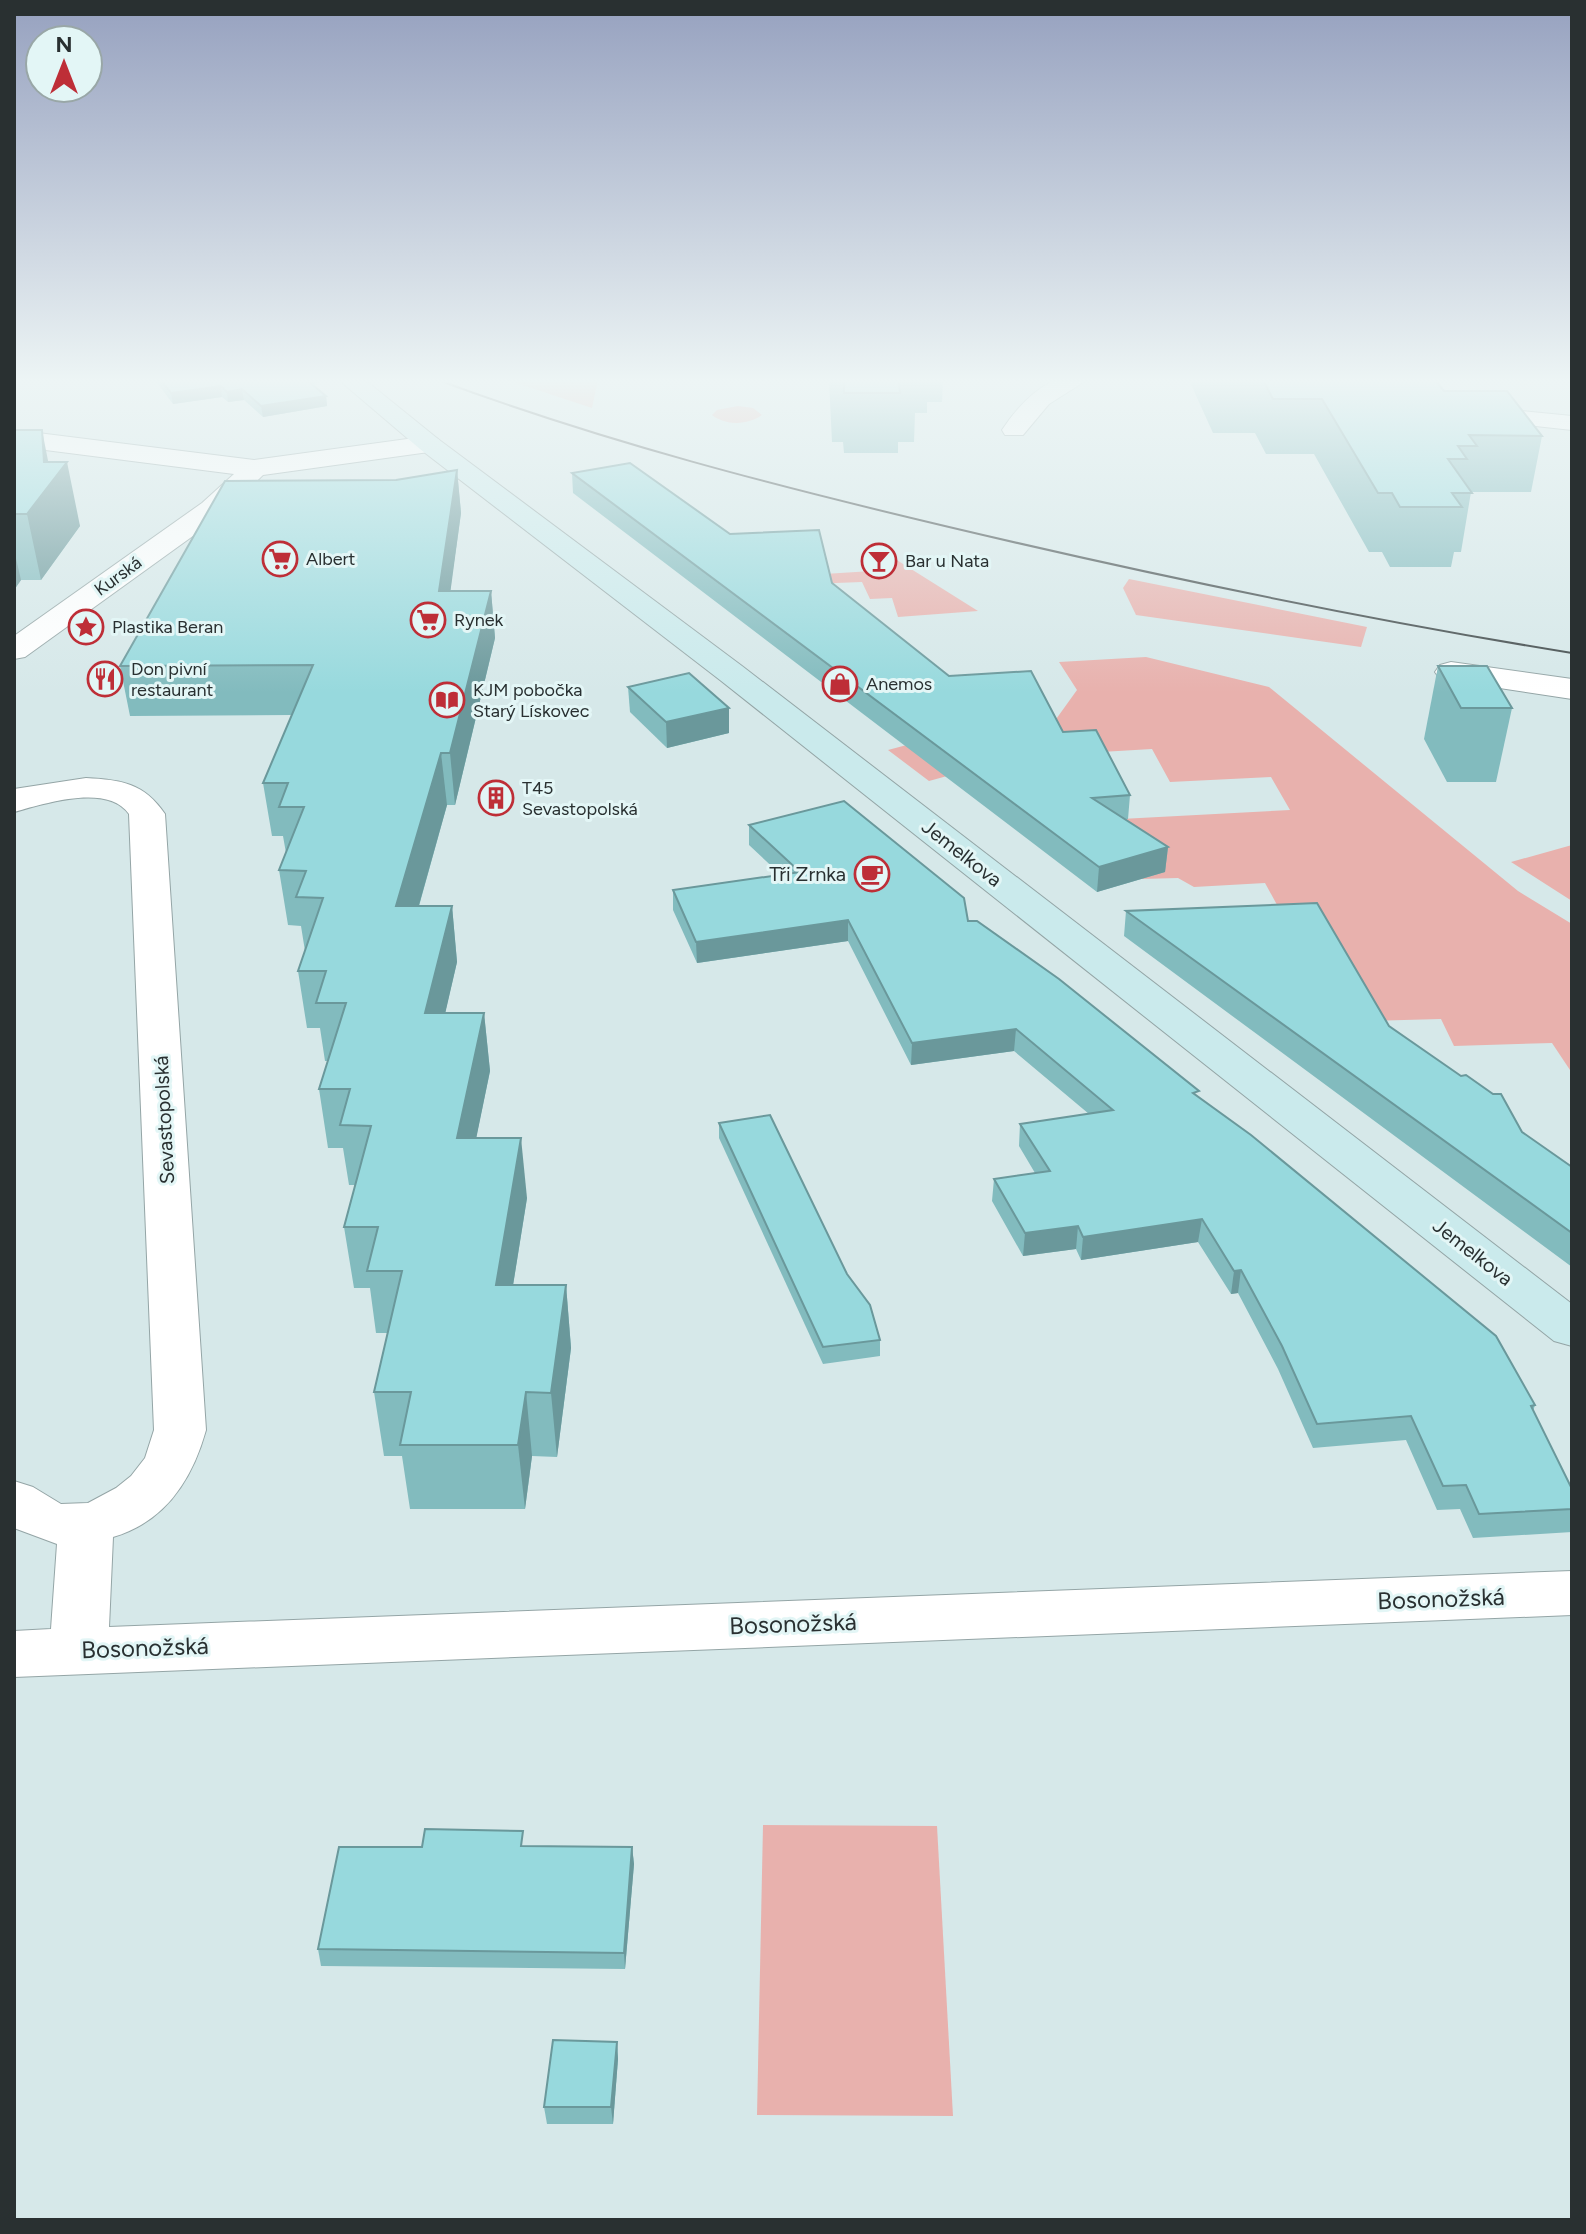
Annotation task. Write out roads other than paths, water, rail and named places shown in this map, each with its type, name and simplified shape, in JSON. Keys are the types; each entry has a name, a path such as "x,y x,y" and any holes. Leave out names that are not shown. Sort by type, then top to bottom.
{"street":[{"name":"Kurská","path":"14,650 242,484"},
{"name":"Jemelkova","path":"482,484 731,673 1572,1329"},
{"path":"1451,672 1572,689"},
{"name":"Sevastopolská","path":"14,801 38,793 95,788 119,792 135,799 147,814 180,1430 170,1461 153,1486 119,1513 86,1525 48,1522 14,1501"},
{"path":"79,1650 86,1525"},
{"name":"Bosonožská","path":"14,1654 1572,1593"}],"tram line":[{"path":"776,484 1104,563 1260,596 1572,653"}],"place":[{"name":"Albert","path":"280,559"},
{"name":"Bar u Nata","path":"879,561"},
{"name":"Rynek","path":"428,620"},
{"name":"Plastika Beran","path":"86,627"},
{"name":"Don pivní restaurant","path":"105,679"},
{"name":"Anemos","path":"840,684"},
{"name":"KJM pobočka Starý Lískovec","path":"447,700"},
{"name":"T45 Sevastopolská","path":"496,798"},
{"name":"Tři Zrnka","path":"872,874"}]}
